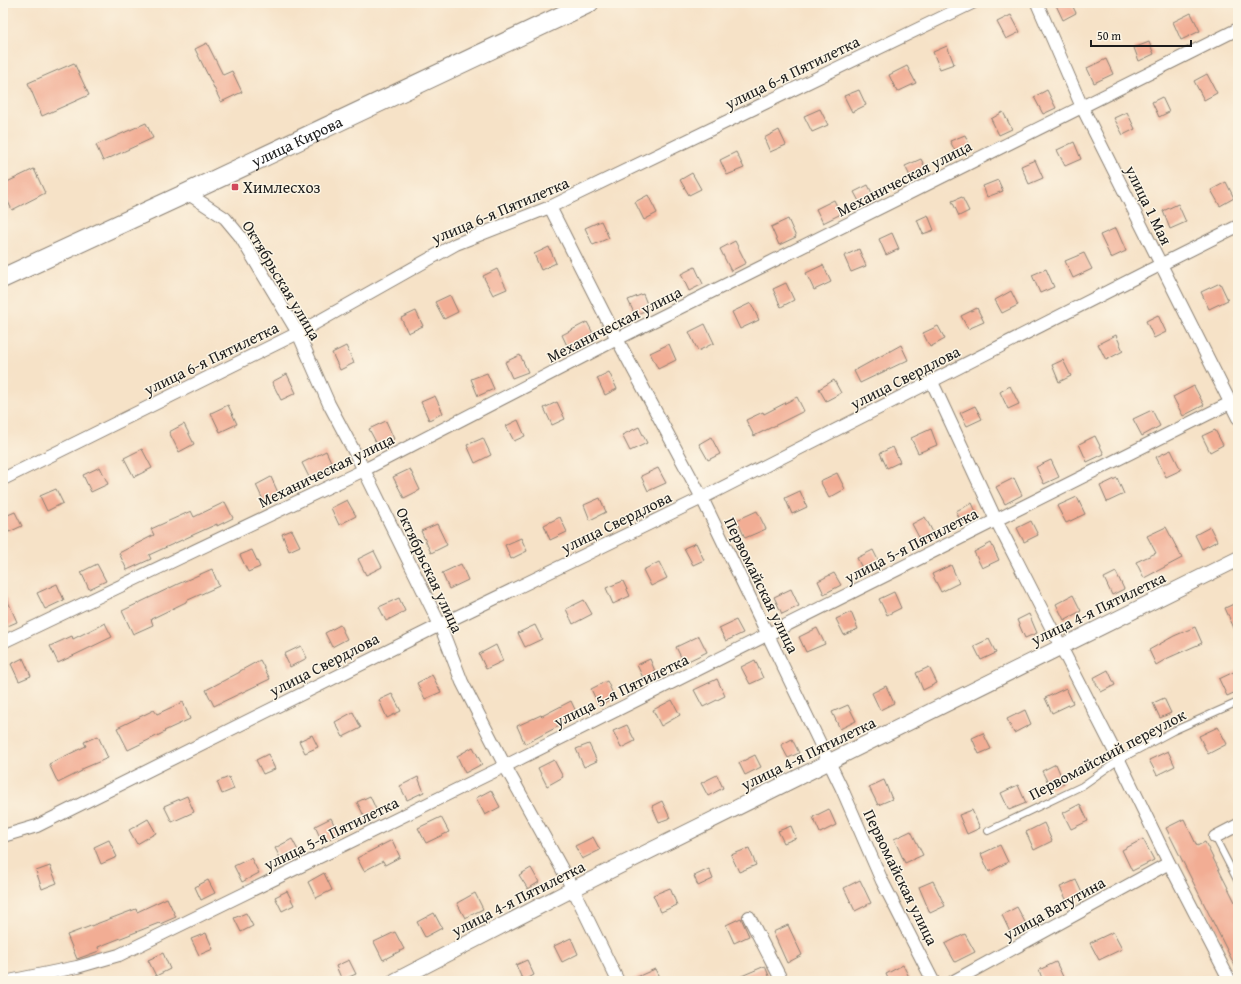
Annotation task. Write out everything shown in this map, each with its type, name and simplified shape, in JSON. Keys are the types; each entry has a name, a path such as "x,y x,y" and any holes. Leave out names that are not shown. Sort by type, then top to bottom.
{"main road":[{"name":"улица Кирова","path":"3,278 187,193 589,3"}],"street":[{"name":"улица 6-я Пятилетка","path":"3,479 298,333 456,244 550,207 972,3"},
{"name":"улица 1 Мая","path":"1037,3 1082,107 1160,265 1234,401 1238,418"},
{"name":"Механическая улица","path":"3,642 364,470 617,339 1238,29"},
{"name":"Октябрьская улица","path":"187,193 225,218 240,236 298,333 328,404 364,470 440,625 462,682 505,766 573,889 618,981"},
{"name":"Первомайская улица","path":"550,207 617,339 702,498 842,789 882,881 933,981"},
{"name":"улица Свердлова","path":"4,834 38,826 440,625 702,498 1238,226"},
{"path":"932,382 996,520 1062,646 1169,863 1230,981"},
{"name":"улица 5-я Пятилетка","path":"9,981 77,967 119,956 505,766 1234,401"},
{"name":"улица 4-я Пятилетка","path":"395,981 573,889 1238,559"},
{"path":"1215,837 1238,826"},
{"name":"улица Ватутина","path":"954,981 1169,863"},
{"path":"749,917 782,981"}],"lane":[{"name":"Первомайский переулок","path":"988,831 1082,786 1119,760 1173,731 1238,702"},
{"path":"1215,837 1238,882"}],"building":[{"path":"1055,3 1071,3 1076,13 1063,20"},
{"path":"1191,13 1200,31 1181,40 1173,22"},
{"path":"1011,15 1020,32 1006,39 997,22"},
{"path":"1149,42 1154,54 1139,61 1134,48"},
{"path":"207,43 223,75 232,71 242,92 221,102 195,49"},
{"path":"947,46 954,64 940,69 933,52"},
{"path":"1106,59 1113,74 1094,83 1087,68"},
{"path":"74,63 89,95 42,116 28,83"},
{"path":"907,66 916,83 897,92 889,75"},
{"path":"1207,74 1217,93 1204,100 1194,81"},
{"path":"859,90 866,105 852,112 844,96"},
{"path":"1047,90 1056,108 1043,114 1034,97"},
{"path":"1162,97 1169,112 1159,117 1152,102"},
{"path":"820,109 828,125 812,132 804,116"},
{"path":"1003,112 1012,129 999,135 991,119"},
{"path":"1127,112 1135,129 1123,135 1114,118"},
{"path":"146,123 153,138 103,161 96,145"},
{"path":"779,130 786,145 770,152 764,138"},
{"path":"965,135 972,150 958,157 950,141"},
{"path":"1074,142 1081,159 1065,166 1057,150"},
{"path":"736,152 744,168 727,175 720,160"},
{"path":"921,159 928,173 912,180 905,166"},
{"path":"1035,160 1043,178 1029,184 1021,166"},
{"path":"34,169 45,193 12,210 3,191 3,184"},
{"path":"692,173 701,189 689,195 680,180"},
{"path":"998,180 1003,191 987,197 983,186"},
{"path":"1226,182 1234,198 1220,206 1211,190"},
{"path":"868,185 876,201 862,207 854,192"},
{"path":"648,195 657,213 644,220 635,202"},
{"path":"962,197 969,211 959,216 952,201"},
{"path":"834,200 841,214 823,223 816,209"},
{"path":"1178,204 1186,222 1170,229 1163,211"},
{"path":"928,215 934,230 923,234 917,220"},
{"path":"788,219 796,237 779,245 771,227"},
{"path":"601,221 609,238 593,245 585,228"},
{"path":"1116,228 1126,251 1111,258 1100,235"},
{"path":"892,233 899,249 886,255 879,239"},
{"path":"735,241 746,263 731,271 720,249"},
{"path":"549,247 556,263 541,270 534,254"},
{"path":"859,249 866,266 851,272 844,256"},
{"path":"1084,253 1092,269 1073,278 1065,261"},
{"path":"823,265 831,282 814,290 806,273"},
{"path":"695,267 703,284 689,291 681,274"},
{"path":"497,269 507,289 493,295 483,276"},
{"path":"1046,269 1054,287 1040,293 1032,275"},
{"path":"786,283 794,300 781,307 773,289"},
{"path":"1220,283 1228,300 1209,309 1201,292"},
{"path":"1011,291 1018,305 1002,313 995,300"},
{"path":"643,294 649,309 635,315 628,300"},
{"path":"450,295 458,312 444,319 435,302"},
{"path":"751,303 759,320 740,329 732,312"},
{"path":"977,308 984,322 968,329 961,316"},
{"path":"416,311 423,326 408,333 401,318"},
{"path":"1158,315 1166,332 1154,338 1146,321"},
{"path":"587,322 595,337 569,350 562,335"},
{"path":"705,324 714,343 698,351 689,332"},
{"path":"938,326 945,339 930,347 923,333"},
{"path":"1116,335 1123,351 1106,360 1098,344"},
{"path":"669,344 676,360 658,369 650,353"},
{"path":"901,345 908,360 860,383 854,371"},
{"path":"346,346 354,363 340,370 332,353"},
{"path":"520,355 528,372 512,378 505,362"},
{"path":"1063,360 1071,376 1059,382 1052,365"},
{"path":"609,372 617,389 605,395 597,378"},
{"path":"487,373 494,389 478,396 471,379"},
{"path":"287,374 296,393 281,400 272,382"},
{"path":"834,380 841,393 826,401 819,389"},
{"path":"1010,386 1019,404 1008,409 1000,392"},
{"path":"1194,386 1204,405 1183,416 1173,397"},
{"path":"435,396 443,413 429,420 421,402"},
{"path":"797,397 804,411 754,436 746,420 763,412 764,414"},
{"path":"557,402 565,419 552,425 544,408"},
{"path":"228,405 237,424 220,432 211,413"},
{"path":"975,406 982,419 967,426 960,413"},
{"path":"1152,410 1160,426 1142,436 1133,419"},
{"path":"518,420 525,436 514,441 506,426"},
{"path":"386,421 394,439 378,446 369,429"},
{"path":"184,424 194,444 179,452 169,432"},
{"path":"639,427 647,443 630,451 622,435"},
{"path":"931,429 937,445 918,453 911,438"},
{"path":"1215,430 1223,445 1210,452 1202,436"},
{"path":"1095,436 1104,454 1087,462 1079,444"},
{"path":"711,437 720,454 708,460 699,444"},
{"path":"483,438 491,455 475,463 467,445"},
{"path":"893,447 900,462 887,468 880,453"},
{"path":"142,449 152,468 134,477 124,458"},
{"path":"1171,450 1181,470 1166,477 1156,457"},
{"path":"326,451 334,468 310,479 302,463"},
{"path":"1051,460 1059,477 1044,484 1036,467"},
{"path":"100,467 108,484 91,492 83,475"},
{"path":"658,468 666,483 648,491 641,476"},
{"path":"410,469 420,490 404,498 393,477"},
{"path":"837,473 845,489 829,498 820,481"},
{"path":"271,477 280,497 265,504 256,485"},
{"path":"1014,478 1022,495 1005,504 996,487"},
{"path":"1117,478 1124,494 1107,502 1100,486"},
{"path":"56,489 63,503 47,511 40,496"},
{"path":"800,491 807,507 792,514 785,498"},
{"path":"1077,497 1085,514 1066,523 1057,506"},
{"path":"600,498 606,512 590,520 584,505"},
{"path":"347,500 356,516 339,525 331,508"},
{"path":"225,502 233,518 149,555 151,559 127,570 119,553 154,535 151,529 191,511 194,517"},
{"path":"972,503 978,516 962,524 956,511"},
{"path":"757,511 766,529 745,538 737,520"},
{"path":"15,512 22,526 9,532 3,517"},
{"path":"560,517 567,532 550,540 544,525"},
{"path":"925,517 936,538 923,545 912,524"},
{"path":"1031,521 1038,535 1024,542 1017,528"},
{"path":"437,524 447,545 431,553 421,531"},
{"path":"1166,527 1182,558 1144,578 1136,562 1156,553 1147,536"},
{"path":"1210,527 1217,541 1202,549 1195,535"},
{"path":"292,530 300,546 289,551 282,534"},
{"path":"521,538 527,551 511,559 505,545"},
{"path":"696,543 704,560 693,565 684,548"},
{"path":"991,543 999,560 982,568 974,552"},
{"path":"252,550 260,567 248,572 240,555"},
{"path":"873,550 881,566 865,574 857,558"},
{"path":"374,551 382,567 366,575 358,559"},
{"path":"659,562 667,578 651,586 643,570"},
{"path":"97,564 106,581 89,589 81,572"},
{"path":"461,564 468,580 449,589 442,573"},
{"path":"951,565 959,583 941,592 932,574"},
{"path":"212,569 219,586 151,619 153,625 133,634 122,611"},
{"path":"1116,572 1124,589 1112,595 1104,578"},
{"path":"834,573 841,585 824,594 818,581"},
{"path":"623,581 630,596 613,604 606,588"},
{"path":"57,584 64,600 45,609 37,593"},
{"path":"791,589 799,606 782,614 774,597"},
{"path":"3,590 17,622 3,628"},
{"path":"894,592 901,608 887,615 879,599"},
{"path":"1073,595 1081,611 1064,620 1056,604"},
{"path":"399,598 405,611 386,621 379,607"},
{"path":"584,600 592,614 573,624 566,609"},
{"path":"1238,602 1238,637 1225,608"},
{"path":"851,612 858,629 844,635 836,619"},
{"path":"1029,614 1037,633 1025,638 1017,620"},
{"path":"736,620 743,633 726,641 719,628"},
{"path":"105,623 112,637 58,663 50,646 72,636 73,639"},
{"path":"340,625 347,639 332,647 325,633"},
{"path":"535,625 542,639 525,647 518,633"},
{"path":"1195,627 1202,643 1156,665 1149,650 1174,636"},
{"path":"817,628 825,644 806,652 799,637"},
{"path":"699,636 707,652 684,663 676,647"},
{"path":"989,639 996,653 981,660 974,646"},
{"path":"496,645 503,661 486,669 479,654"},
{"path":"301,646 307,658 290,667 284,654"},
{"path":"23,658 31,676 19,681 11,664"},
{"path":"650,659 657,676 645,682 637,665"},
{"path":"260,660 270,679 214,706 206,690"},
{"path":"755,660 763,678 750,684 741,667"},
{"path":"929,667 937,683 923,690 916,673"},
{"path":"1108,670 1115,685 1101,692 1093,678"},
{"path":"1238,670 1238,691 1227,696 1219,679"},
{"path":"432,675 441,692 425,699 417,683"},
{"path":"717,679 725,696 703,707 694,690"},
{"path":"607,681 615,698 599,706 591,689"},
{"path":"886,686 894,703 880,710 872,693"},
{"path":"1066,688 1073,703 1052,713 1045,698"},
{"path":"392,694 401,711 387,718 379,700"},
{"path":"1164,698 1171,713 1160,718 1153,703"},
{"path":"672,700 680,715 661,726 653,710"},
{"path":"571,701 578,716 525,744 517,726 541,715 542,716"},
{"path":"183,702 190,719 128,750 117,728 154,710 157,714"},
{"path":"848,705 856,721 840,729 832,712"},
{"path":"1025,710 1031,724 1014,733 1007,719"},
{"path":"353,712 361,728 343,737 335,722"},
{"path":"627,725 635,741 621,748 613,731"},
{"path":"1218,727 1227,744 1208,754 1199,736"},
{"path":"983,733 991,749 979,754 972,738"},
{"path":"312,735 318,747 305,753 299,741"},
{"path":"98,736 108,758 82,769 82,771 58,783 49,764 86,746 84,742"},
{"path":"792,739 799,753 788,758 781,745"},
{"path":"589,744 597,761 584,767 576,749"},
{"path":"473,747 482,764 465,773 457,756"},
{"path":"1168,751 1175,766 1157,775 1149,760"},
{"path":"268,754 275,769 263,774 256,760"},
{"path":"755,755 761,767 745,775 739,763"},
{"path":"554,760 563,777 547,786 538,768"},
{"path":"1056,764 1064,783 1051,789 1042,771"},
{"path":"717,775 723,788 708,796 701,783"},
{"path":"229,777 234,789 222,794 217,782"},
{"path":"418,777 424,792 407,800 400,786"},
{"path":"884,780 892,799 878,805 869,787"},
{"path":"1018,785 1026,803 1009,810 1001,793"},
{"path":"491,790 500,807 485,815 476,798"},
{"path":"187,796 194,812 172,822 164,806"},
{"path":"370,796 379,816 367,822 357,802"},
{"path":"662,801 670,818 659,822 652,806"},
{"path":"1080,804 1088,821 1071,829 1063,813"},
{"path":"829,809 836,825 820,833 813,817"},
{"path":"972,810 980,828 967,834 959,815"},
{"path":"441,817 449,832 426,843 418,828"},
{"path":"331,818 339,835 322,842 315,826"},
{"path":"148,819 156,833 137,844 129,830"},
{"path":"1184,819 1197,846 1205,842 1238,908 1238,972 1166,828"},
{"path":"1044,823 1052,841 1034,850 1026,832"},
{"path":"791,826 796,838 784,843 778,831"},
{"path":"911,831 923,855 905,863 894,839"},
{"path":"593,837 600,850 582,859 575,846"},
{"path":"292,839 301,856 284,865 275,848"},
{"path":"1143,839 1154,860 1132,871 1122,850"},
{"path":"109,840 117,857 101,864 94,847"},
{"path":"392,840 400,857 385,865 383,861 364,871 357,858"},
{"path":"1000,845 1008,862 989,872 981,854"},
{"path":"749,848 756,865 739,872 731,855"},
{"path":"251,858 259,873 242,882 234,866"},
{"path":"50,866 57,883 42,889 36,871"},
{"path":"531,868 539,882 528,889 519,875"},
{"path":"709,869 713,879 698,886 694,876"},
{"path":"324,873 332,890 316,898 308,882"},
{"path":"208,880 215,893 201,900 195,887"},
{"path":"860,880 871,903 855,911 844,888"},
{"path":"1076,880 1083,895 1068,903 1060,887"},
{"path":"933,881 945,906 930,913 919,887"},
{"path":"670,888 677,905 661,912 653,895"},
{"path":"287,891 294,905 282,911 275,897"},
{"path":"475,893 483,909 465,918 457,903"},
{"path":"167,898 176,917 98,947 99,951 77,959 67,935 136,909 137,912"},
{"path":"1017,907 1026,924 1010,932 1002,915"},
{"path":"246,913 253,926 241,932 234,918"},
{"path":"434,913 442,928 425,937 417,922"},
{"path":"741,918 749,936 734,943 726,925"},
{"path":"788,925 802,955 787,963 773,932"},
{"path":"395,932 404,949 383,960 374,942"},
{"path":"1113,932 1122,949 1099,960 1090,943"},
{"path":"206,933 213,949 199,955 191,939"},
{"path":"965,934 975,952 955,962 945,944"},
{"path":"571,938 578,954 562,962 554,946"},
{"path":"163,953 170,969 156,976 148,960"},
{"path":"349,960 356,974 342,980 336,966"},
{"path":"527,960 534,975 523,981 516,965"},
{"path":"1056,962 1065,981 1043,981 1039,970"},
{"path":"903,965 911,981 889,981 886,974"},
{"path":"765,966 771,981 730,981"},
{"path":"655,969 661,981 628,981"}],"place":[{"name":"Химлесхоз","path":"235,187"}]}
